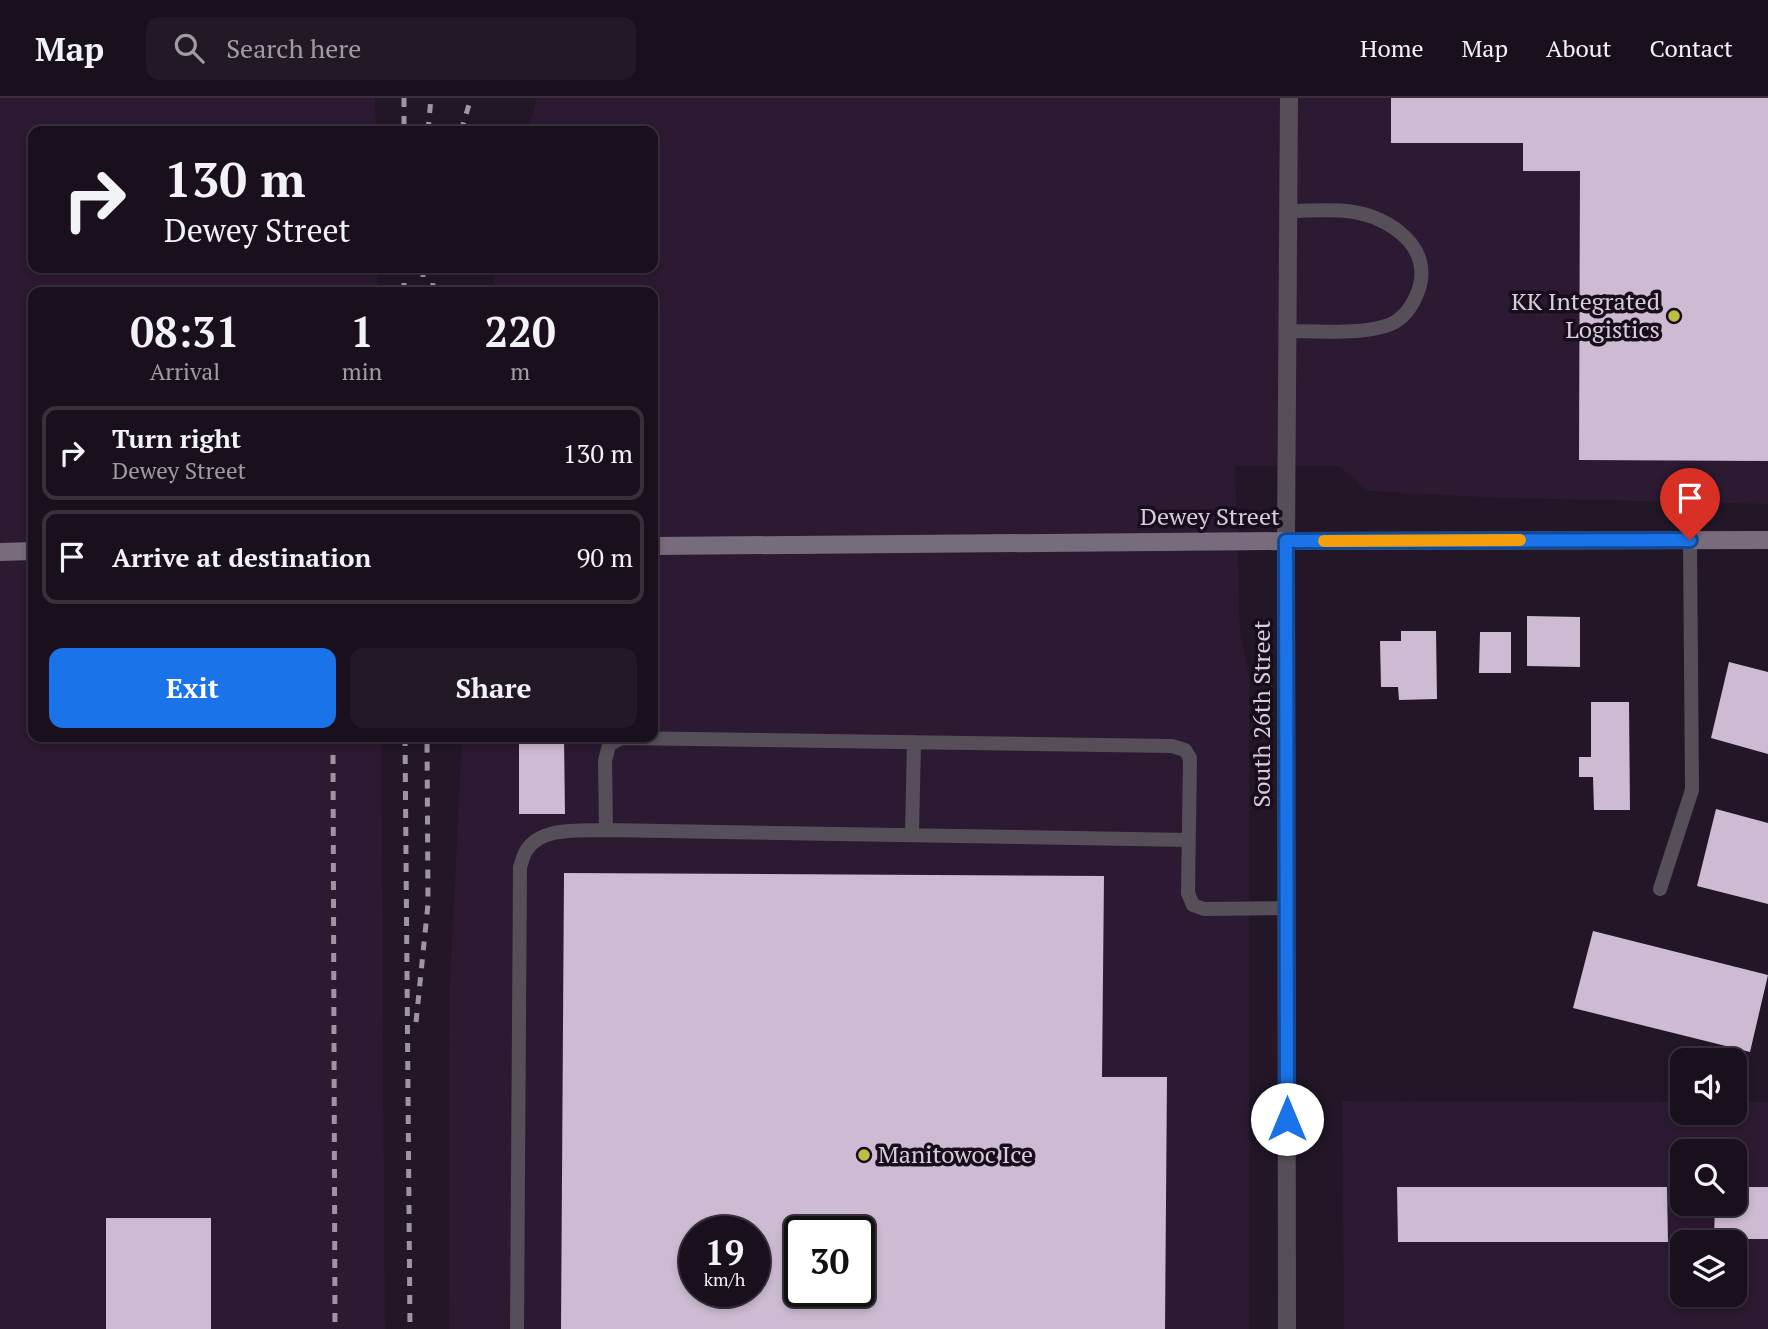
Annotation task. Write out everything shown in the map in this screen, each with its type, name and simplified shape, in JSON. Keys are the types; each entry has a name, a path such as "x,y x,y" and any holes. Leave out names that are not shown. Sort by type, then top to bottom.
{"street":[{"name":"South 26th Street","path":"1287,1329 1286,541 1289,98"},
{"name":"Dewey Street","path":"658,546 1768,540"},
{"path":"0,552 28,551"}],"lane":[{"path":"1287,331 1371,330 1398,321 1419,293 1422,270 1412,243 1382,220 1347,211 1288,211"},
{"path":"1660,889 1692,790 1690,540"},
{"path":"658,739 1172,746 1185,750 1189,758 1188,893 1193,905 1204,909 1286,908"},
{"path":"606,830 605,761 609,745 614,742"},
{"path":"912,835 914,742"},
{"path":"517,1329 520,867 526,850 540,837 564,832 606,830 1189,839"}],"shaded area":[{"path":"0,98 375,98 376,126 28,126 28,273 377,273 377,287 28,287 28,742 381,742 385,1329 0,1329"},
{"path":"537,98 1768,98 1768,504 1498,498 1368,491 1339,466 1235,466 1240,631 1249,676 1249,1329 449,1329 450,981 462,742 658,742 658,287 493,287 495,273 658,273 658,126 529,126"},
{"path":"1342,1101 1670,1102 1670,1125 1747,1125 1747,1102 1768,1102 1768,1329 1344,1329"}],"building":[{"name":"KK Integrated Logistics","path":"1391,98 1768,98 1768,461 1579,460 1580,171 1523,171 1523,143 1391,143"},
{"path":"1527,616 1580,617 1580,667 1527,666"},
{"path":"1401,631 1436,631 1437,699 1399,700 1398,687 1381,687 1380,641 1401,641"},
{"path":"1480,632 1511,632 1511,673 1479,673"},
{"path":"1729,662 1768,672 1768,754 1711,738"},
{"path":"1591,702 1629,702 1630,810 1594,810 1593,777 1579,777 1579,757 1591,757"},
{"path":"519,742 564,742 565,814 519,814"},
{"path":"1716,809 1768,823 1768,904 1697,886"},
{"name":"Manitowoc Ice","path":"564,873 1104,876 1102,1077 1167,1077 1165,1329 561,1329"},
{"path":"1593,931 1768,975 1750,1052 1747,1048 1734,1048 1573,1008"},
{"path":"1397,1187 1667,1187 1668,1242 1398,1242"},
{"path":"1747,1187 1768,1187 1768,1239 1747,1239 1747,1230 1714,1230 1715,1216 1747,1216"},
{"path":"106,1218 211,1218 211,1329 106,1329"}],"railway":[{"path":"404,98 404,126"},
{"path":"428,126 431,98"},
{"path":"463,126 471,98"},
{"path":"404,273 404,287"},
{"path":"423,273 423,287"},
{"path":"433,287 434,273"},
{"path":"405,742 410,1329"},
{"path":"416,1022 428,904 427,742"},
{"path":"333,755 335,1329"}],"slow traffic":[{"path":"1324,541 1520,540"}],"place":[{"name":"KK Integrated Logistics","path":"1674,316"},
{"name":"Manitowoc Ice","path":"864,1155"}],"route":[{"path":"1287,1119 1286,541 1690,540"}]}
